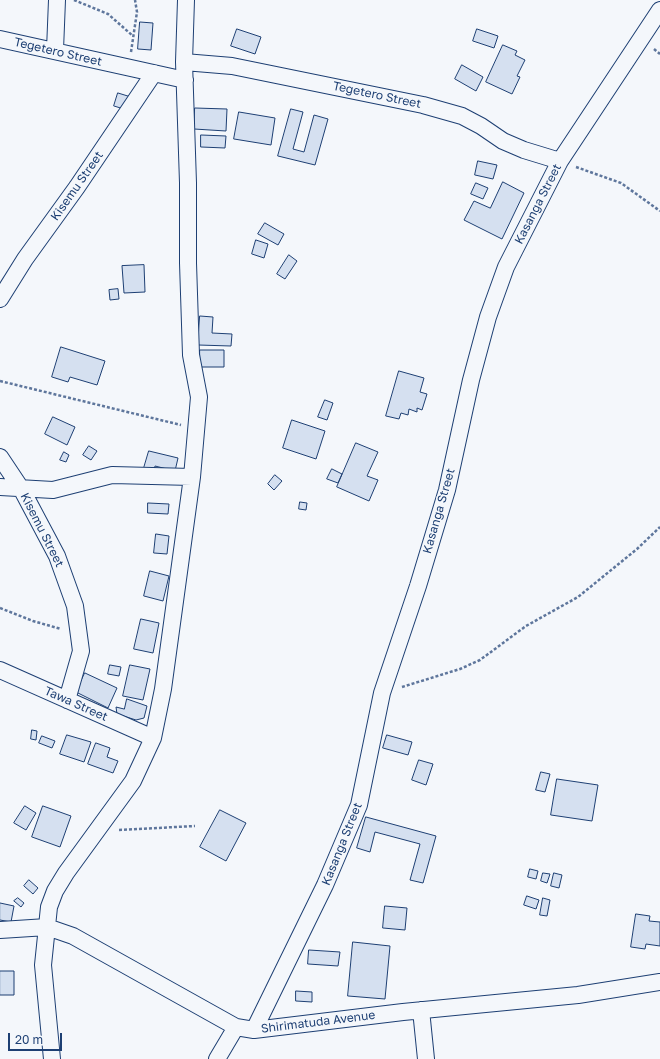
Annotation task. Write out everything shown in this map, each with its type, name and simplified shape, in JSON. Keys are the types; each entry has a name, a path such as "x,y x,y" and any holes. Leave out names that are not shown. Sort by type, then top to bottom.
{"street":[{"path":"54,50 57,0"},
{"path":"52,1059 42,965 49,907 55,891 66,873 133,781 153,738 163,689 192,476 199,397 191,355 188,263 186,80 184,62 186,0"},
{"name":"Kasanga Street","path":"254,1030 325,885 359,805 382,693 418,586 447,490 471,380 488,317 506,267 560,161 660,10"},
{"name":"Tegetero Street","path":"0,39 186,80"},
{"name":"Tegetero Street","path":"184,62 232,66 423,105 462,116 481,126 503,141 524,150 560,161"},
{"name":"Kisemu Street","path":"0,299 25,259 77,187 154,73"},
{"name":"Kisemu Street","path":"0,457 22,490 57,556 75,606 81,651 67,700"},
{"path":"0,487 22,490 53,490 112,475 192,476"},
{"name":"Tawa Street","path":"0,670 153,738"},
{"name":"Shirimatuda Avenue","path":"0,930 46,927 73,936 236,1027 254,1030 421,1010 578,995 660,982"},
{"path":"421,1010 426,1059"},
{"path":"217,1059 236,1027"}],"path":[{"path":"74,0 108,14 133,36"},
{"path":"129,68 136,12 135,0"},
{"path":"560,161 621,184 660,211"},
{"path":"0,381 197,428"},
{"path":"382,693 460,669 480,660 526,626 578,597 637,549 660,527"},
{"path":"0,608 33,621 79,634"},
{"path":"98,830 195,826"}],"building":[{"path":"140,22 153,23 151,50 138,49"},
{"path":"237,29 261,37 255,54 231,46"},
{"path":"477,29 498,36 494,48 473,41"},
{"path":"503,45 517,51 515,55 525,60 517,76 520,77 512,94 486,82"},
{"path":"462,65 483,77 476,91 455,79"},
{"path":"118,93 131,97 127,110 114,106"},
{"path":"195,108 227,109 226,131 194,129"},
{"path":"291,109 303,112 293,149 304,152 314,115 328,119 315,165 278,156"},
{"path":"239,112 275,118 271,145 234,139"},
{"path":"201,135 226,136 225,148 201,147"},
{"path":"478,161 497,165 493,179 475,175"},
{"path":"503,182 524,193 502,239 464,220 474,201 490,208"},
{"path":"476,183 488,188 483,199 471,194"},
{"path":"265,223 284,234 278,245 258,234"},
{"path":"256,240 268,244 264,258 252,254"},
{"path":"289,255 297,261 285,279 277,274"},
{"path":"144,265 145,292 124,293 122,266"},
{"path":"118,289 119,299 110,300 109,290"},
{"path":"200,316 213,317 212,333 232,334 231,346 198,345"},
{"path":"61,347 105,361 97,385 70,377 68,382 52,377"},
{"path":"200,350 224,350 224,367 200,367"},
{"path":"399,371 424,378 420,392 427,394 422,410 417,408 417,412 409,409 408,415 401,413 399,419 386,416"},
{"path":"325,400 333,403 327,420 318,417"},
{"path":"53,417 75,427 67,445 45,434"},
{"path":"292,420 325,431 316,459 283,448"},
{"path":"356,443 378,452 367,476 378,480 369,501 337,487"},
{"path":"89,446 97,451 91,460 83,455"},
{"path":"149,451 178,458 175,471 155,466 154,471 144,468"},
{"path":"64,452 69,455 66,462 60,460"},
{"path":"332,469 342,474 338,483 327,479"},
{"path":"275,475 282,481 274,490 268,484"},
{"path":"300,502 307,503 306,510 299,509"},
{"path":"148,503 169,504 168,514 148,513"},
{"path":"156,534 169,536 167,554 154,553"},
{"path":"150,571 169,576 163,601 144,596"},
{"path":"141,619 159,623 153,653 134,649"},
{"path":"110,665 121,667 119,676 108,674"},
{"path":"130,665 150,669 143,700 123,696"},
{"path":"85,673 117,688 108,708 76,692"},
{"path":"127,699 147,706 144,718 136,720 117,714 116,707 124,709"},
{"path":"32,730 37,731 36,740 31,739"},
{"path":"67,735 91,742 84,762 60,754"},
{"path":"387,735 412,742 408,755 383,748"},
{"path":"42,736 55,741 52,748 39,743"},
{"path":"96,743 110,748 107,757 118,761 113,773 88,764"},
{"path":"419,760 433,764 426,785 412,780"},
{"path":"541,772 550,774 545,792 536,790"},
{"path":"557,779 598,785 592,821 551,815"},
{"path":"25,806 36,813 26,830 14,823"},
{"path":"43,806 71,816 60,847 32,837"},
{"path":"220,810 246,823 226,861 200,847"},
{"path":"366,817 436,836 423,883 410,880 420,844 375,832 370,852 357,848"},
{"path":"530,869 538,871 536,879 528,877"},
{"path":"543,873 550,874 547,883 541,881"},
{"path":"554,873 562,875 559,888 551,886"},
{"path":"29,880 38,888 33,894 24,886"},
{"path":"527,896 539,900 536,909 524,905"},
{"path":"18,898 24,903 21,907 14,901"},
{"path":"543,898 550,900 547,916 540,915"},
{"path":"0,903 14,906 11,922 0,920"},
{"path":"385,906 407,908 405,930 383,928"},
{"path":"636,914 650,916 649,921 660,922 660,946 646,944 645,949 631,947"},
{"path":"353,942 390,946 385,999 348,996"},
{"path":"309,950 340,952 338,966 308,964"},
{"path":"0,971 14,971 14,995 0,995"},
{"path":"296,991 312,992 312,1002 296,1001"}]}
